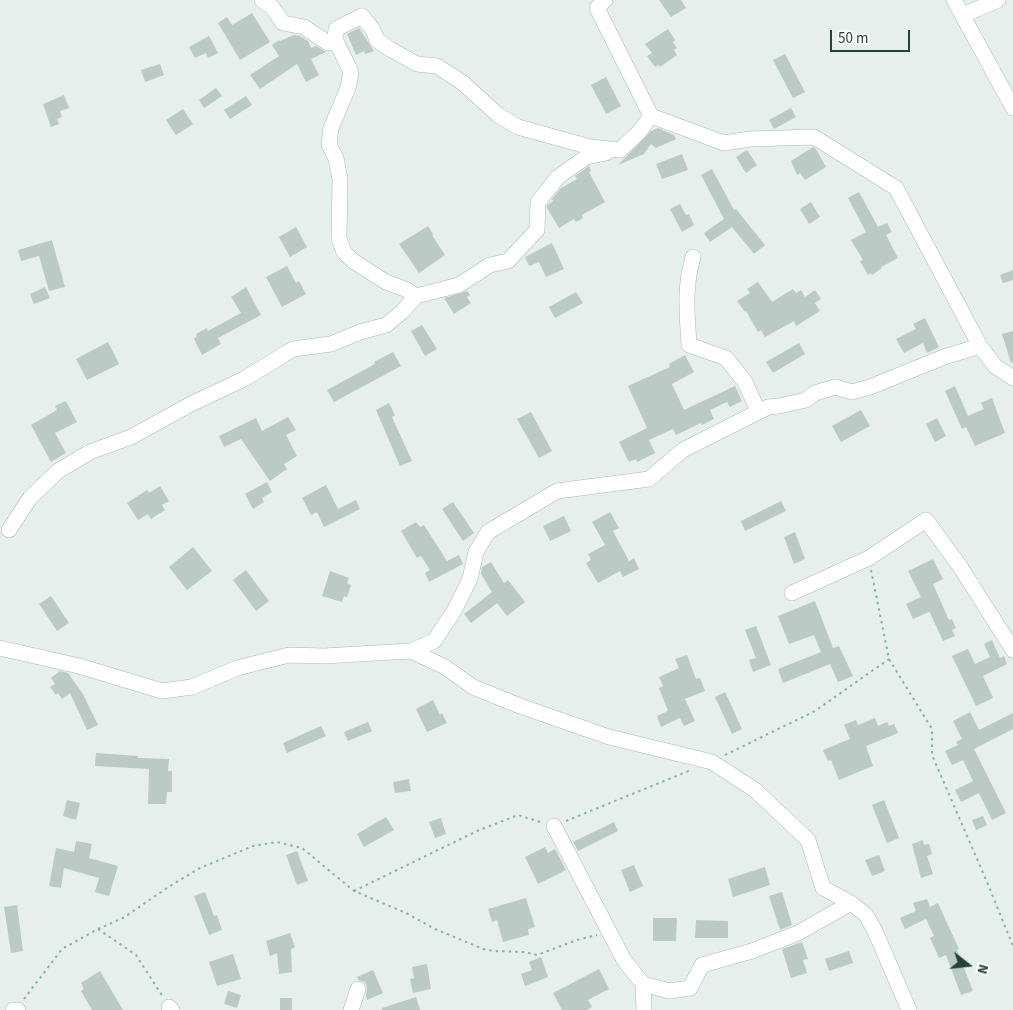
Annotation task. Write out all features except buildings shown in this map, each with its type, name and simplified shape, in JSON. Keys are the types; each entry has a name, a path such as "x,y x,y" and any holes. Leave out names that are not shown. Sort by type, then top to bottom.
{"street":[{"path":"262,0 272,8 283,23 304,27 328,43 335,40"},
{"path":"605,0 597,8 651,116 724,143 750,139 814,137 896,188 980,346 995,366 1013,378"},
{"path":"954,0 1013,108"},
{"path":"963,15 998,0"},
{"path":"416,296 405,289 386,282 354,261 344,252 339,239 340,179 336,158 329,145 331,128 348,88 351,72 335,40 336,29 362,16 373,30 377,40 417,64 437,66 463,83 498,115 518,127 590,147 620,150"},
{"path":"9,530 30,498 58,471 90,452 131,437 191,404 244,379 293,349 331,344 360,332 386,325 402,312 416,296 459,284 490,265 508,261 537,230 538,202 558,177 586,157 620,150 639,132 651,116"},
{"path":"693,257 687,278 686,300 689,345 726,358 745,382 758,411"},
{"path":"0,648 79,666 162,691 192,687 237,668 289,656 411,651 434,641 454,611 470,579 476,552 488,532 558,490 649,479 683,450 758,411 768,407 806,400 814,393 835,387 852,392 870,387 944,357 980,346"},
{"path":"792,593 869,558 926,520 959,565 1013,650"},
{"path":"411,651 445,667 472,687 609,737 712,762 755,790 808,840 823,888 851,903 866,915 910,1010"},
{"path":"554,826 624,960 644,984 669,991 690,988 702,964 752,951 798,933 851,903"},
{"path":"644,984 644,1010"},
{"path":"351,1010 358,989"}],"path":[{"path":"869,558 889,659 932,729 932,755 1013,946"},
{"path":"712,762 815,711 889,659"},
{"path":"354,891 477,831 518,815 554,826 693,770"},
{"path":"16,1010 62,949 98,928 123,918 200,868 253,846 277,842 302,848 354,891 483,949 493,951 507,950 537,955 577,940 610,932"},
{"path":"98,928 136,955 171,1009"}]}
